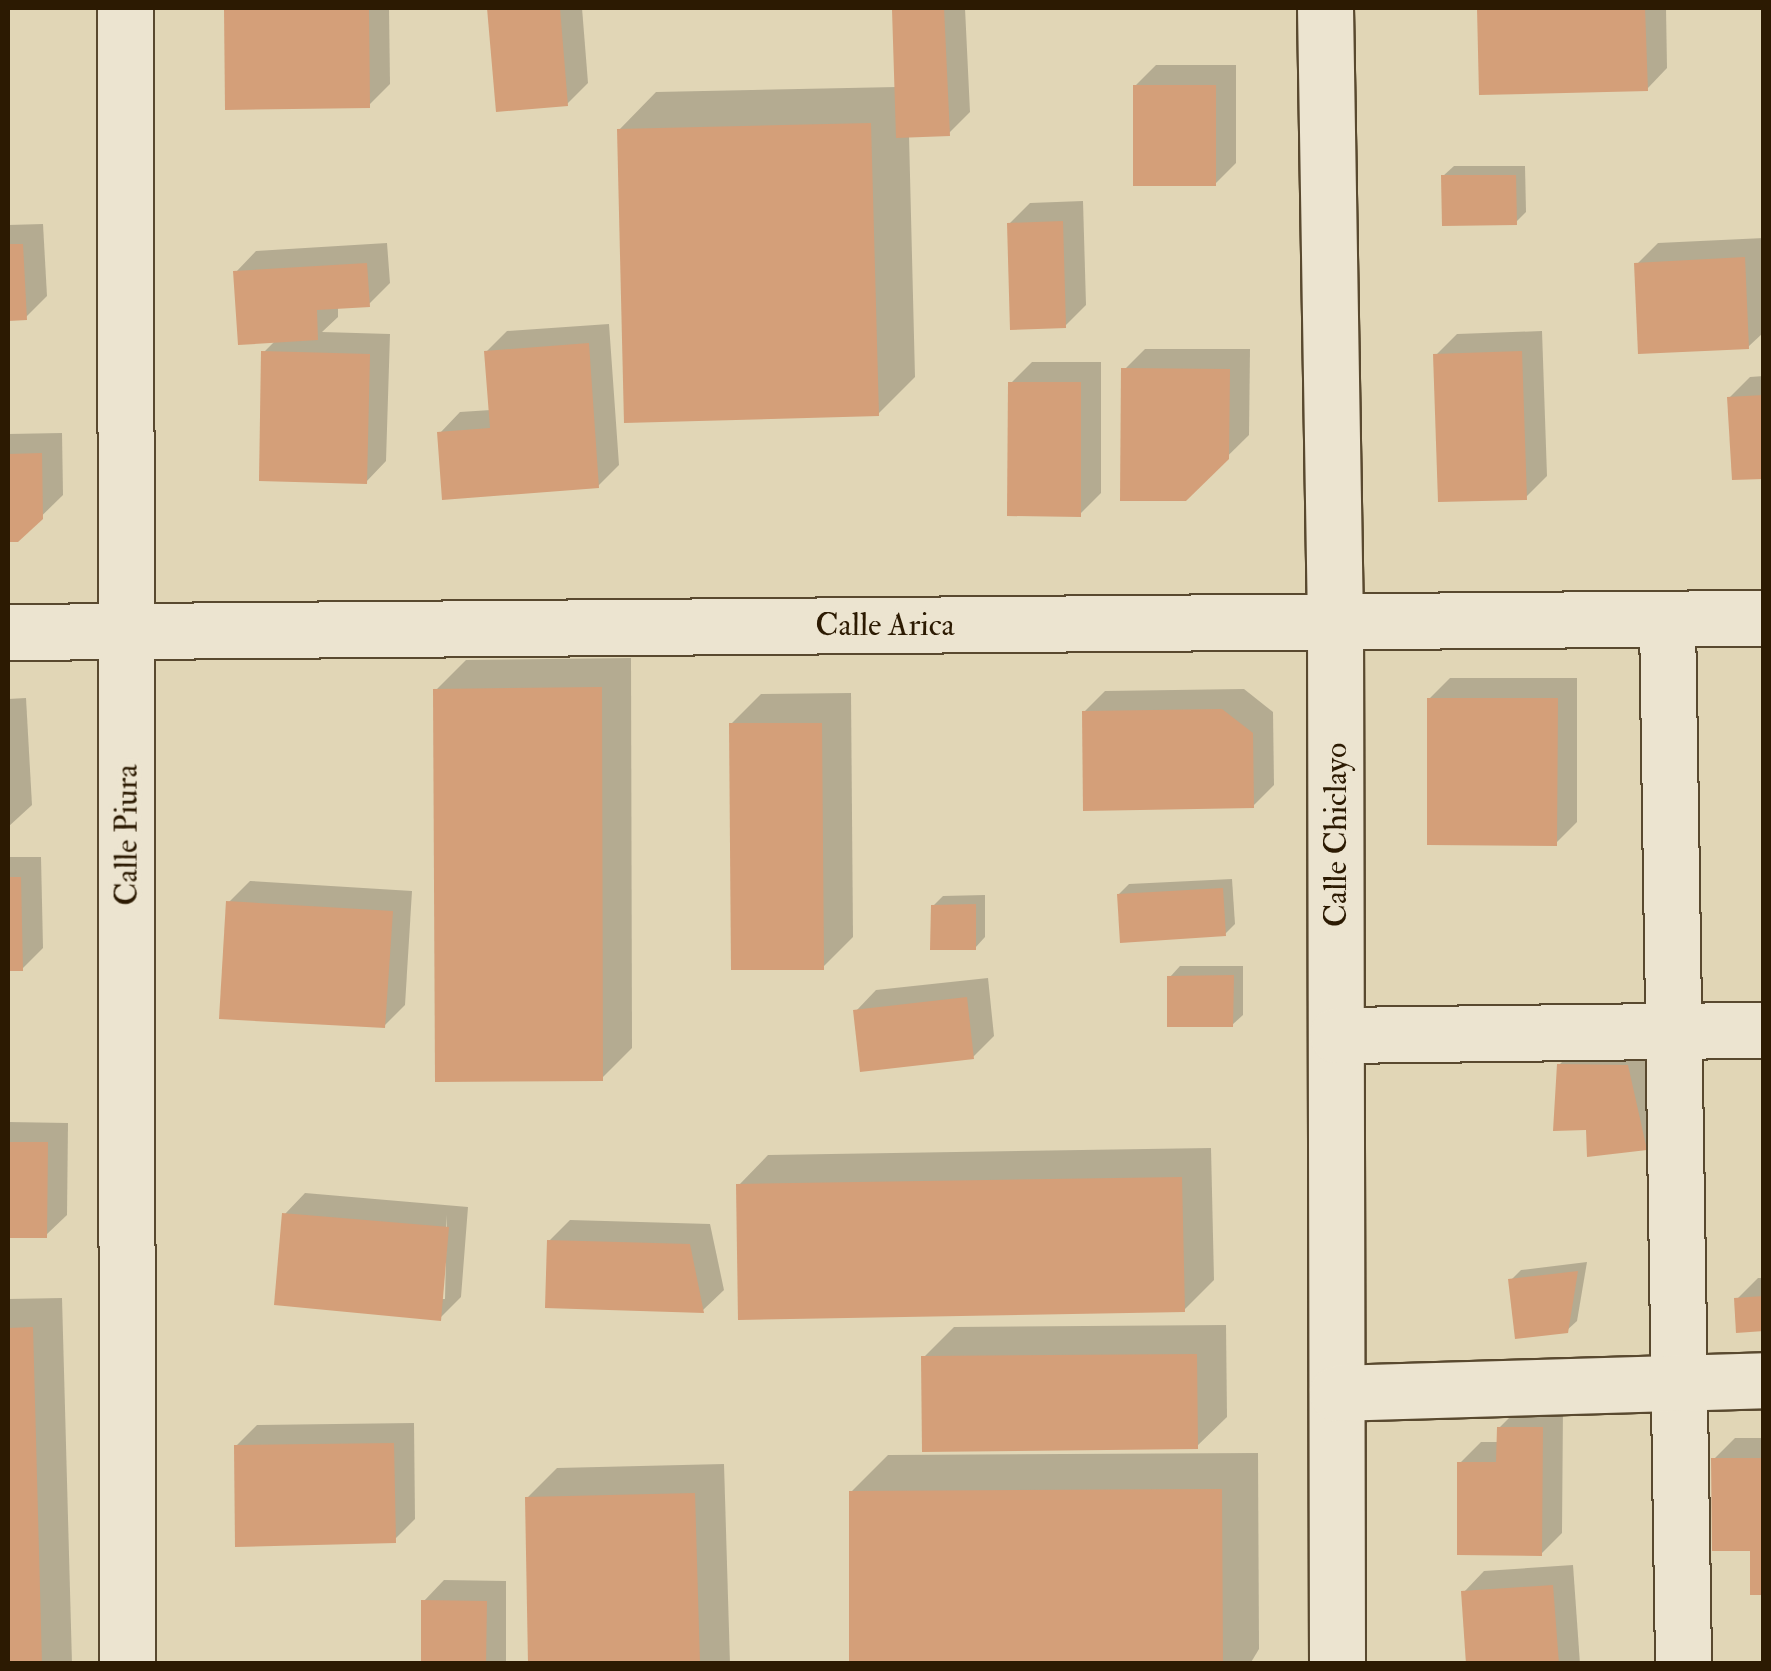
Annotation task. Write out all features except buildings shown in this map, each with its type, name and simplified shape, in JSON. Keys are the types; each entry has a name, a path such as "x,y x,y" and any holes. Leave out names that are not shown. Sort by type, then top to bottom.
{"street":[{"name":"Calle Piura","path":"125,8 127,1664"},
{"name":"Calle Chiclayo","path":"1325,8 1335,622 1337,1664"},
{"name":"Calle Arica","path":"8,632 1764,618"},
{"path":"1668,619 1683,1664"},
{"path":"1336,1035 1764,1030"},
{"path":"1337,1393 1764,1380"}]}
